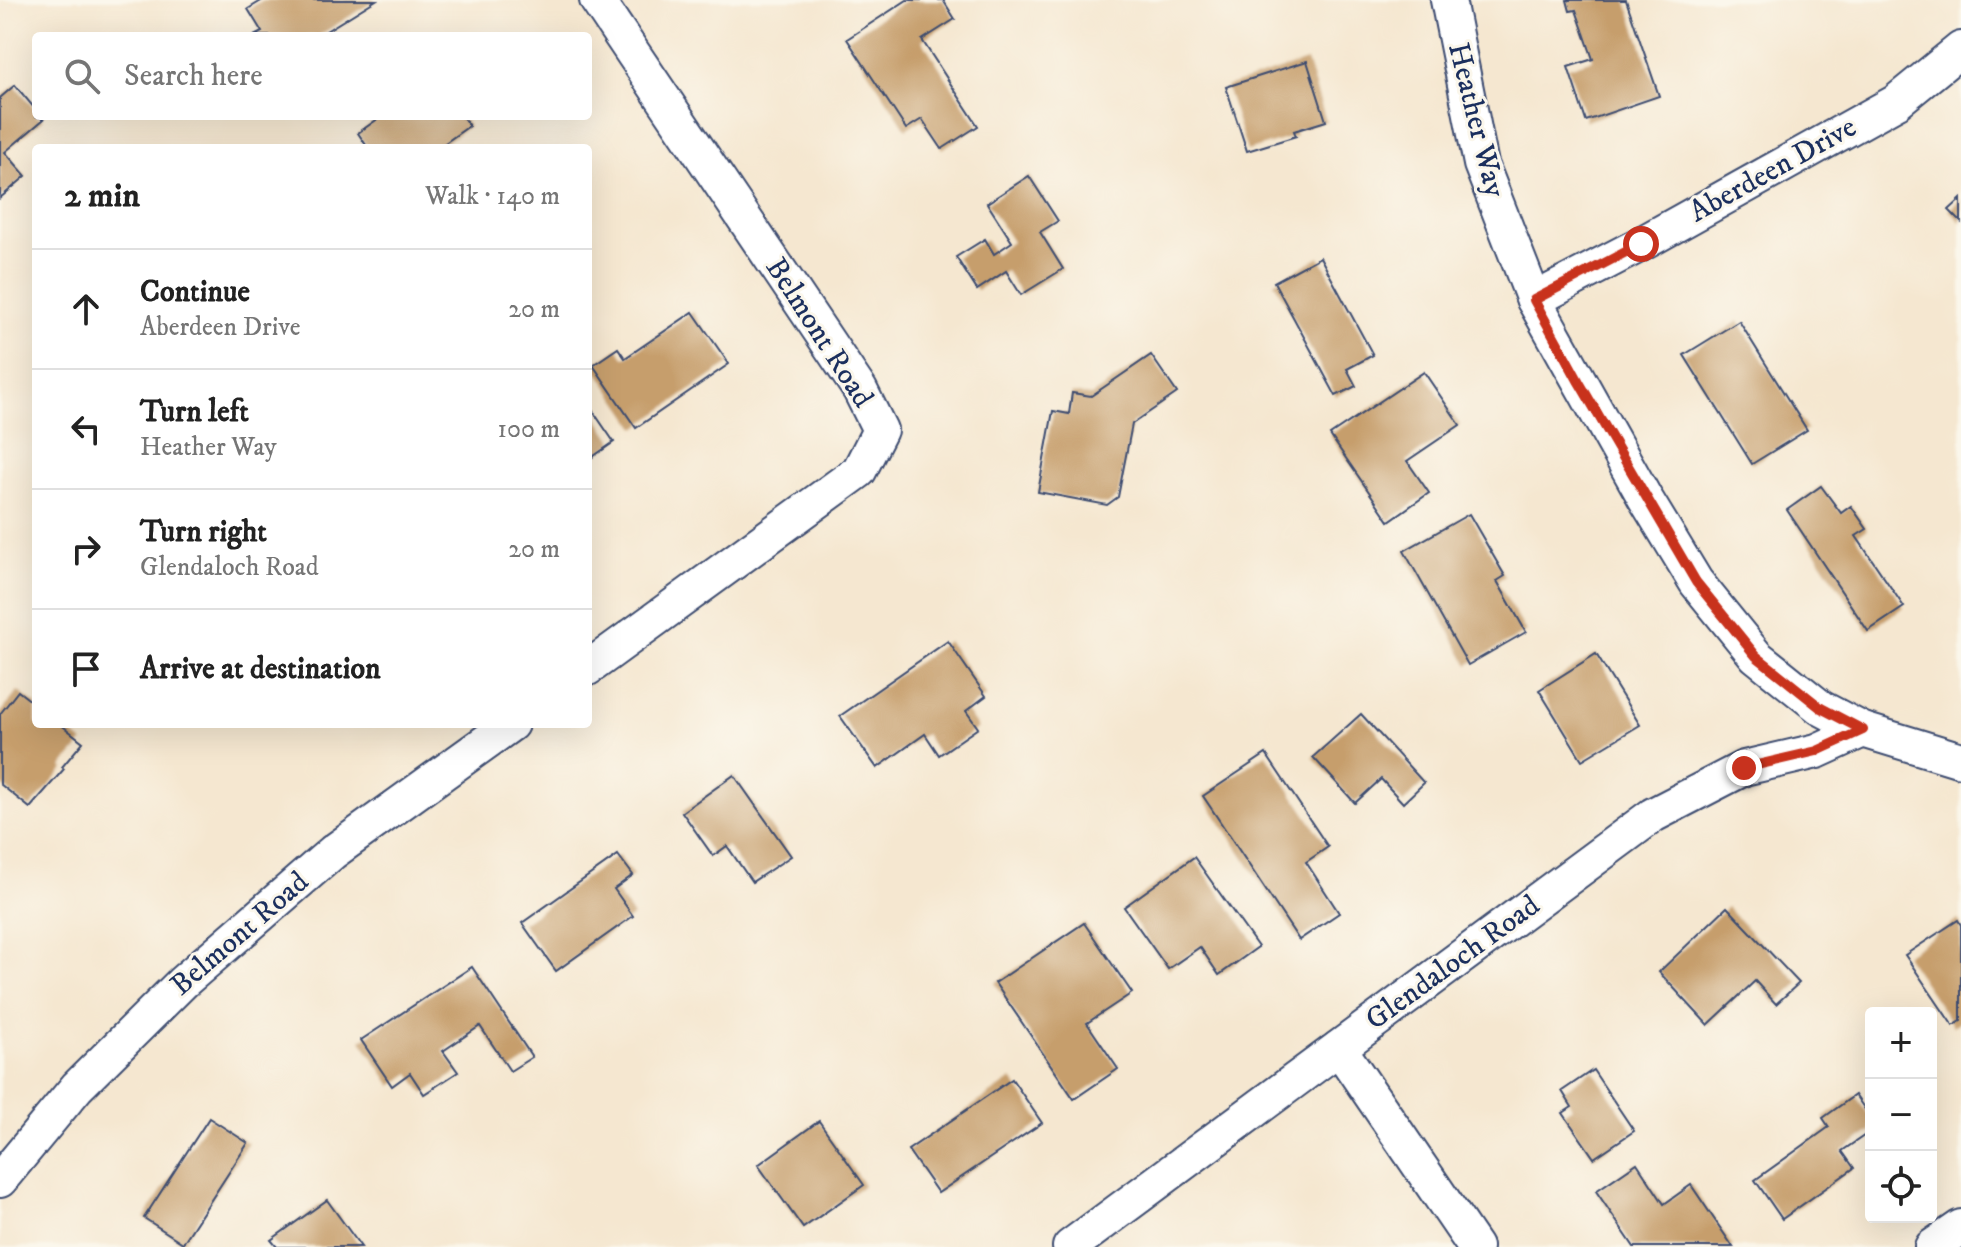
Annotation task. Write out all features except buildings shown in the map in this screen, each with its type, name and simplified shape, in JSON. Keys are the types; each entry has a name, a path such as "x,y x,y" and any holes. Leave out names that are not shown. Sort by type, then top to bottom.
{"street":[{"name":"Belmont Road","path":"592,665 859,471 880,430 860,390 597,0"},
{"name":"Heather Way","path":"1448,0 1481,164 1534,300 1696,582 1756,656 1821,708 1863,730 1961,760"},
{"name":"Aberdeen Drive","path":"1534,300 1896,102 1961,49"},
{"name":"Belmont Road","path":"0,1180 77,1087 183,982 333,852 505,728"},
{"name":"Glendaloch Road","path":"1070,1247 1653,815 1744,768 1817,751 1863,730"},
{"path":"1339,1048 1475,1247"},
{"path":"1932,1247 1961,1227"}],"route":[{"path":"1641,244 1534,300 1696,582 1756,656 1821,708 1863,730 1817,751 1744,768"}]}
